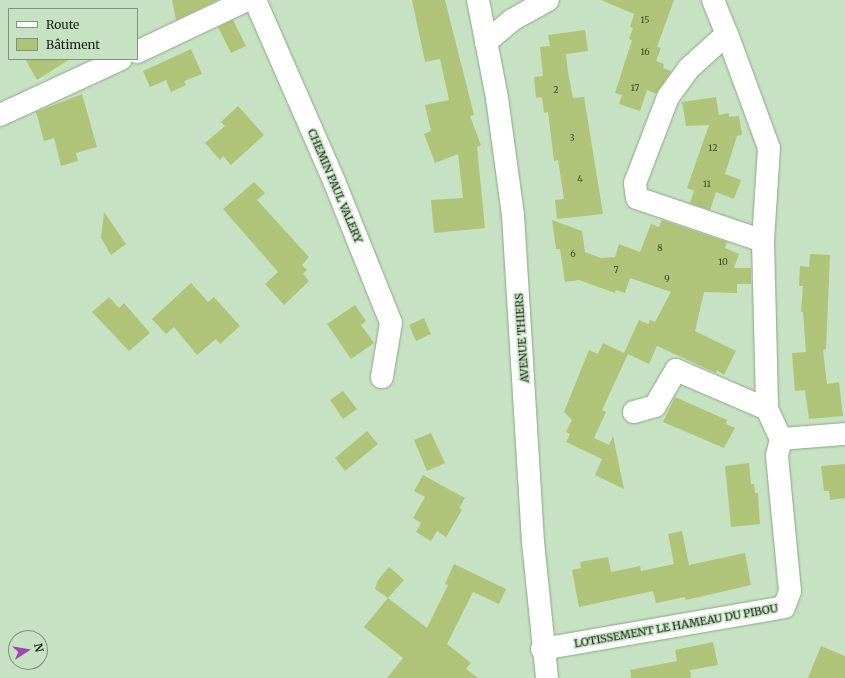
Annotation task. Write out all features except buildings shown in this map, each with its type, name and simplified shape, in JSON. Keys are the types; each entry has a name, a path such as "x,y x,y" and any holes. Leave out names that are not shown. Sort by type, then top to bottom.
{"street":[{"path":"138,52 247,0"},
{"name":"CHEMIN PAUL VALERY","path":"255,0 334,181 390,323 382,377"},
{"name":"AVENUE THIERS","path":"478,0 497,98 513,214 533,542 542,649 547,678"},
{"path":"486,42 512,20 548,0"},
{"path":"713,0 727,34 768,148 763,241 767,409 781,439 845,434"},
{"path":"727,34 688,69 668,97 635,183 637,198 763,241"},
{"path":"0,116 119,60"},
{"path":"634,412 655,406 676,370 767,409"},
{"name":"LOTISSEMENT LE HAMEAU DU PIBOU","path":"542,649 784,607 790,591 777,456 781,439"}]}
